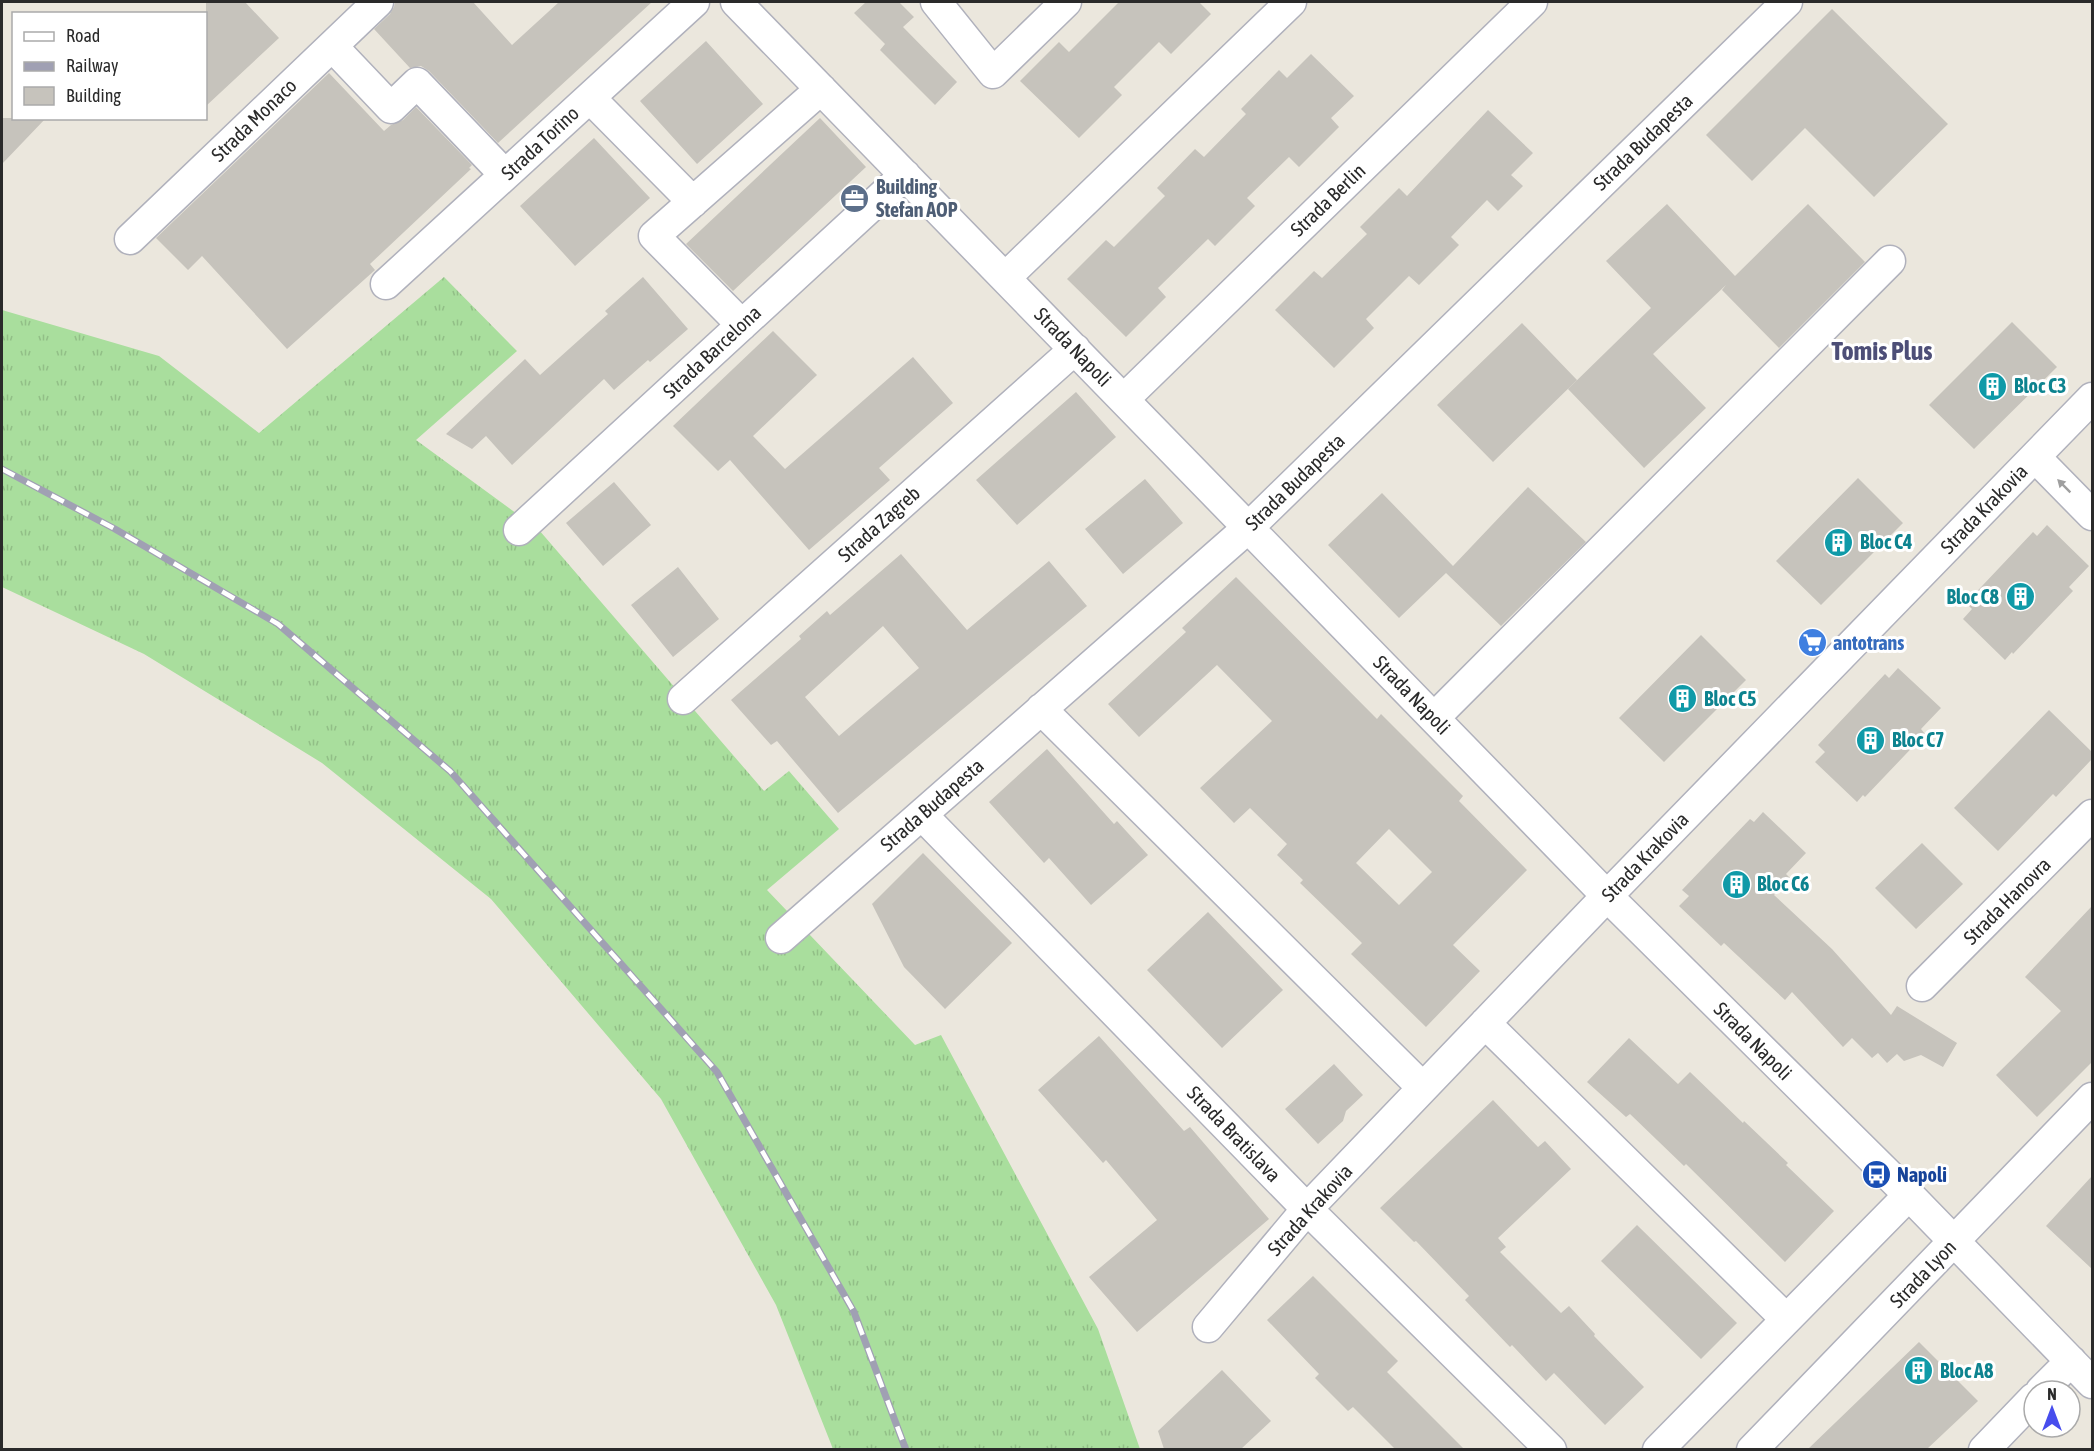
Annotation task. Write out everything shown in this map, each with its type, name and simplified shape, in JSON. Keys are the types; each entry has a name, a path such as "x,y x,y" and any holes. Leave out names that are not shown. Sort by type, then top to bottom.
{"street":[{"name":"Strada Monaco","path":"130,239 378,2"},
{"name":"Strada Torino","path":"386,284 694,2"},
{"name":"Strada Napoli","path":"736,2 1607,896 1909,1195 2092,1383"},
{"path":"936,2 993,73 1066,2"},
{"path":"1005,278 1291,2"},
{"name":"Strada Berlin","path":"1124,399 1532,2"},
{"name":"Strada Budapesta","path":"781,938 1249,527 1786,2"},
{"path":"332,46 391,108 417,83 505,176"},
{"path":"742,325 654,236 821,89"},
{"path":"590,98 693,202"},
{"name":"Strada Barcelona","path":"519,530 905,175"},
{"path":"1434,718 1890,261"},
{"name":"Strada Zagreb","path":"683,699 1075,349"},
{"name":"Strada Krakovia","path":"1208,1327 1307,1209 1607,896 2092,398"},
{"path":"2035,457 2092,515"},
{"path":"1041,709 1423,1088"},
{"name":"Strada Bratislava","path":"922,815 1307,1209 1551,1449"},
{"name":"Strada Hanovra","path":"1922,986 2092,815"},
{"path":"1485,1023 1786,1319"},
{"name":"Strada Lyon","path":"1752,1449 2092,1098"},
{"path":"1658,1449 1909,1195"},
{"path":"2053,1379 2071,1360"},
{"path":"1984,1449 2022,1410"}],"green space":[{"path":"444,277 517,351 416,440 539,530 764,791 789,771 839,829 767,890 915,1045 941,1035 1098,1329 1140,1449 833,1449 776,1305 661,1099 491,899 322,763 144,654 2,587 2,310 159,356 259,433"}],"building":[{"path":"206,2 245,2 279,38 207,105 207,12"},
{"path":"395,2 473,2 512,45 559,2 652,2 498,143 429,71 421,66 410,68 374,29 390,14"},
{"path":"866,2 899,2 914,17 903,27 957,82 935,105 880,50 885,44 854,13"},
{"path":"1119,2 1199,2 1211,14 1171,54 1159,42 1114,87 1122,95 1079,138 1020,81 1059,42 1069,52"},
{"path":"1832,9 1948,124 1874,197 1805,128 1752,181 1706,135"},
{"path":"706,41 763,104 697,164 640,101"},
{"path":"1311,54 1354,96 1331,118 1339,127 1299,167 1289,157 1247,198 1255,206 1215,246 1208,239 1158,288 1166,297 1126,337 1067,279 1106,240 1114,247 1165,196 1157,188 1195,149 1204,157 1246,114 1241,109 1279,70 1287,78"},
{"path":"329,73 384,131 403,120 416,107 472,165 469,168 471,169 370,264 375,270 287,349 202,256 188,270 156,238"},
{"path":"1488,110 1533,153 1511,175 1523,186 1498,211 1487,200 1451,237 1459,245 1419,285 1409,276 1366,319 1374,328 1334,368 1275,310 1314,271 1322,278 1367,234 1360,227 1399,188 1407,196"},
{"path":"2,118 44,120 2,164"},
{"path":"820,118 866,167 733,291 686,244"},
{"path":"594,138 650,198 575,266 520,206"},
{"path":"1667,204 1735,276 1808,204 1865,262 1779,348 1722,290 1726,285 1653,354 1706,408 1644,468 1568,389 1651,308 1606,261"},
{"path":"643,277 688,329 650,362 648,360 614,390 604,379 512,465 486,436 472,449 446,434 525,359 540,375 608,314 605,311"},
{"name":"Bloc C3","path":"2012,322 2057,367 1974,449 1929,405"},
{"path":"1522,323 1577,380 1493,462 1437,405"},
{"path":"773,331 817,375 753,436 785,469 913,357 953,403 879,468 890,480 809,550 730,460 718,471 673,426"},
{"path":"1076,392 1116,437 1017,525 976,480"},
{"name":"Bloc C4","path":"1858,478 1903,523 1821,605 1776,561"},
{"path":"1145,479 1183,523 1123,574 1085,529"},
{"path":"614,482 651,525 603,566 566,523"},
{"path":"1528,487 1586,542 1501,626 1446,573 1399,618 1328,545 1382,493 1453,566"},
{"name":"Bloc C8","path":"2047,525 2089,566 2069,587 2073,591 2005,660 1963,619 1972,609 1966,603 2033,532 2037,536"},
{"path":"901,554 967,630 1049,561 1087,606 838,813 777,741 771,745 731,700 801,639 799,636 827,611 830,615","holes":["883,626 919,668 839,736 805,697"]},
{"path":"678,567 719,619 673,657 631,605"},
{"path":"1236,577 1377,719 1381,714 1463,796 1459,801 1527,870 1453,945 1480,971 1426,1027 1351,954 1362,943 1300,883 1303,880 1277,855 1287,844 1250,808 1234,823 1200,788 1272,721 1217,665 1139,737 1108,704 1186,632 1182,628","holes":["1389,829 1432,872 1399,905 1356,863"]},
{"name":"Bloc C5","path":"1701,635 1746,680 1664,762 1619,718"},
{"name":"Bloc C7","path":"1898,668 1941,708 1921,729 1925,734 1865,797 1863,795 1857,802 1815,762 1825,752 1818,745 1885,674 1889,678"},
{"path":"2049,710 2092,752 2092,759 2056,797 2053,794 1998,851 1954,808"},
{"path":"1047,749 1114,824 1117,821 1148,855 1091,905 1049,858 1044,863 989,802"},
{"path":"1763,812 1806,853 1786,874 1790,878 1774,895 1832,949 1891,1015 1897,1006 1957,1043 1943,1067 1921,1055 1904,1061 1897,1054 1887,1063 1878,1053 1872,1058 1852,1038 1843,1047 1792,992 1785,1000 1724,943 1721,946 1679,906 1689,896 1682,890 1750,819 1754,822"},
{"path":"1922,843 1963,884 1916,929 1875,888"},
{"path":"923,853 1012,943 945,1009 904,967 872,904"},
{"path":"2092,906 2092,1062 2037,1117 1996,1075 2061,1011 2025,977"},
{"path":"1208,912 1283,990 1222,1048 1147,970"},
{"path":"1099,1036 1184,1131 1190,1127 1269,1219 1137,1332 1089,1277 1157,1220 1106,1160 1103,1163 1038,1090"},
{"path":"1629,1038 1678,1084 1690,1072 1788,1163 1786,1165 1834,1211 1785,1262 1686,1164 1684,1166 1630,1114 1626,1117 1587,1082"},
{"path":"1334,1064 1363,1095 1346,1111 1343,1121 1318,1144 1285,1109"},
{"path":"1493,1100 1538,1147 1545,1141 1571,1169 1498,1238 1506,1247 1500,1252 1561,1313 1569,1306 1595,1334 1594,1336 1644,1387 1605,1425 1554,1373 1546,1381 1512,1345 1510,1347 1465,1300 1469,1296 1416,1241 1414,1242 1380,1208"},
{"path":"2092,1176 2092,1269 2046,1226"},
{"path":"1637,1225 1737,1323 1701,1359 1601,1261"},
{"path":"1313,1276 1398,1361 1387,1372 1464,1449 1395,1449 1353,1407 1348,1411 1315,1378 1319,1374 1267,1320"},
{"name":"Bloc A8","path":"1919,1342 1978,1401 1927,1449 1808,1449"},
{"path":"1222,1370 1271,1421 1241,1449 1164,1449 1158,1431"}],"railway":[{"path":"2,469 115,529 278,624 450,771 717,1072 854,1312 906,1450"}],"place":[{"name":"Building Stefan AOP","path":"855,199"},
{"name":"Bloc C3","path":"1993,386"},
{"name":"Bloc C4","path":"1839,542"},
{"name":"Bloc C8","path":"2020,597"},
{"name":"antotrans","path":"1812,643"},
{"name":"Bloc C5","path":"1683,699"},
{"name":"Bloc C7","path":"1871,740"},
{"name":"Bloc C6","path":"1736,884"},
{"name":"Napoli","path":"1876,1175"},
{"name":"Bloc A8","path":"1919,1371"}],"district":[{"name":"Tomis Plus","path":"1882,351"}]}
